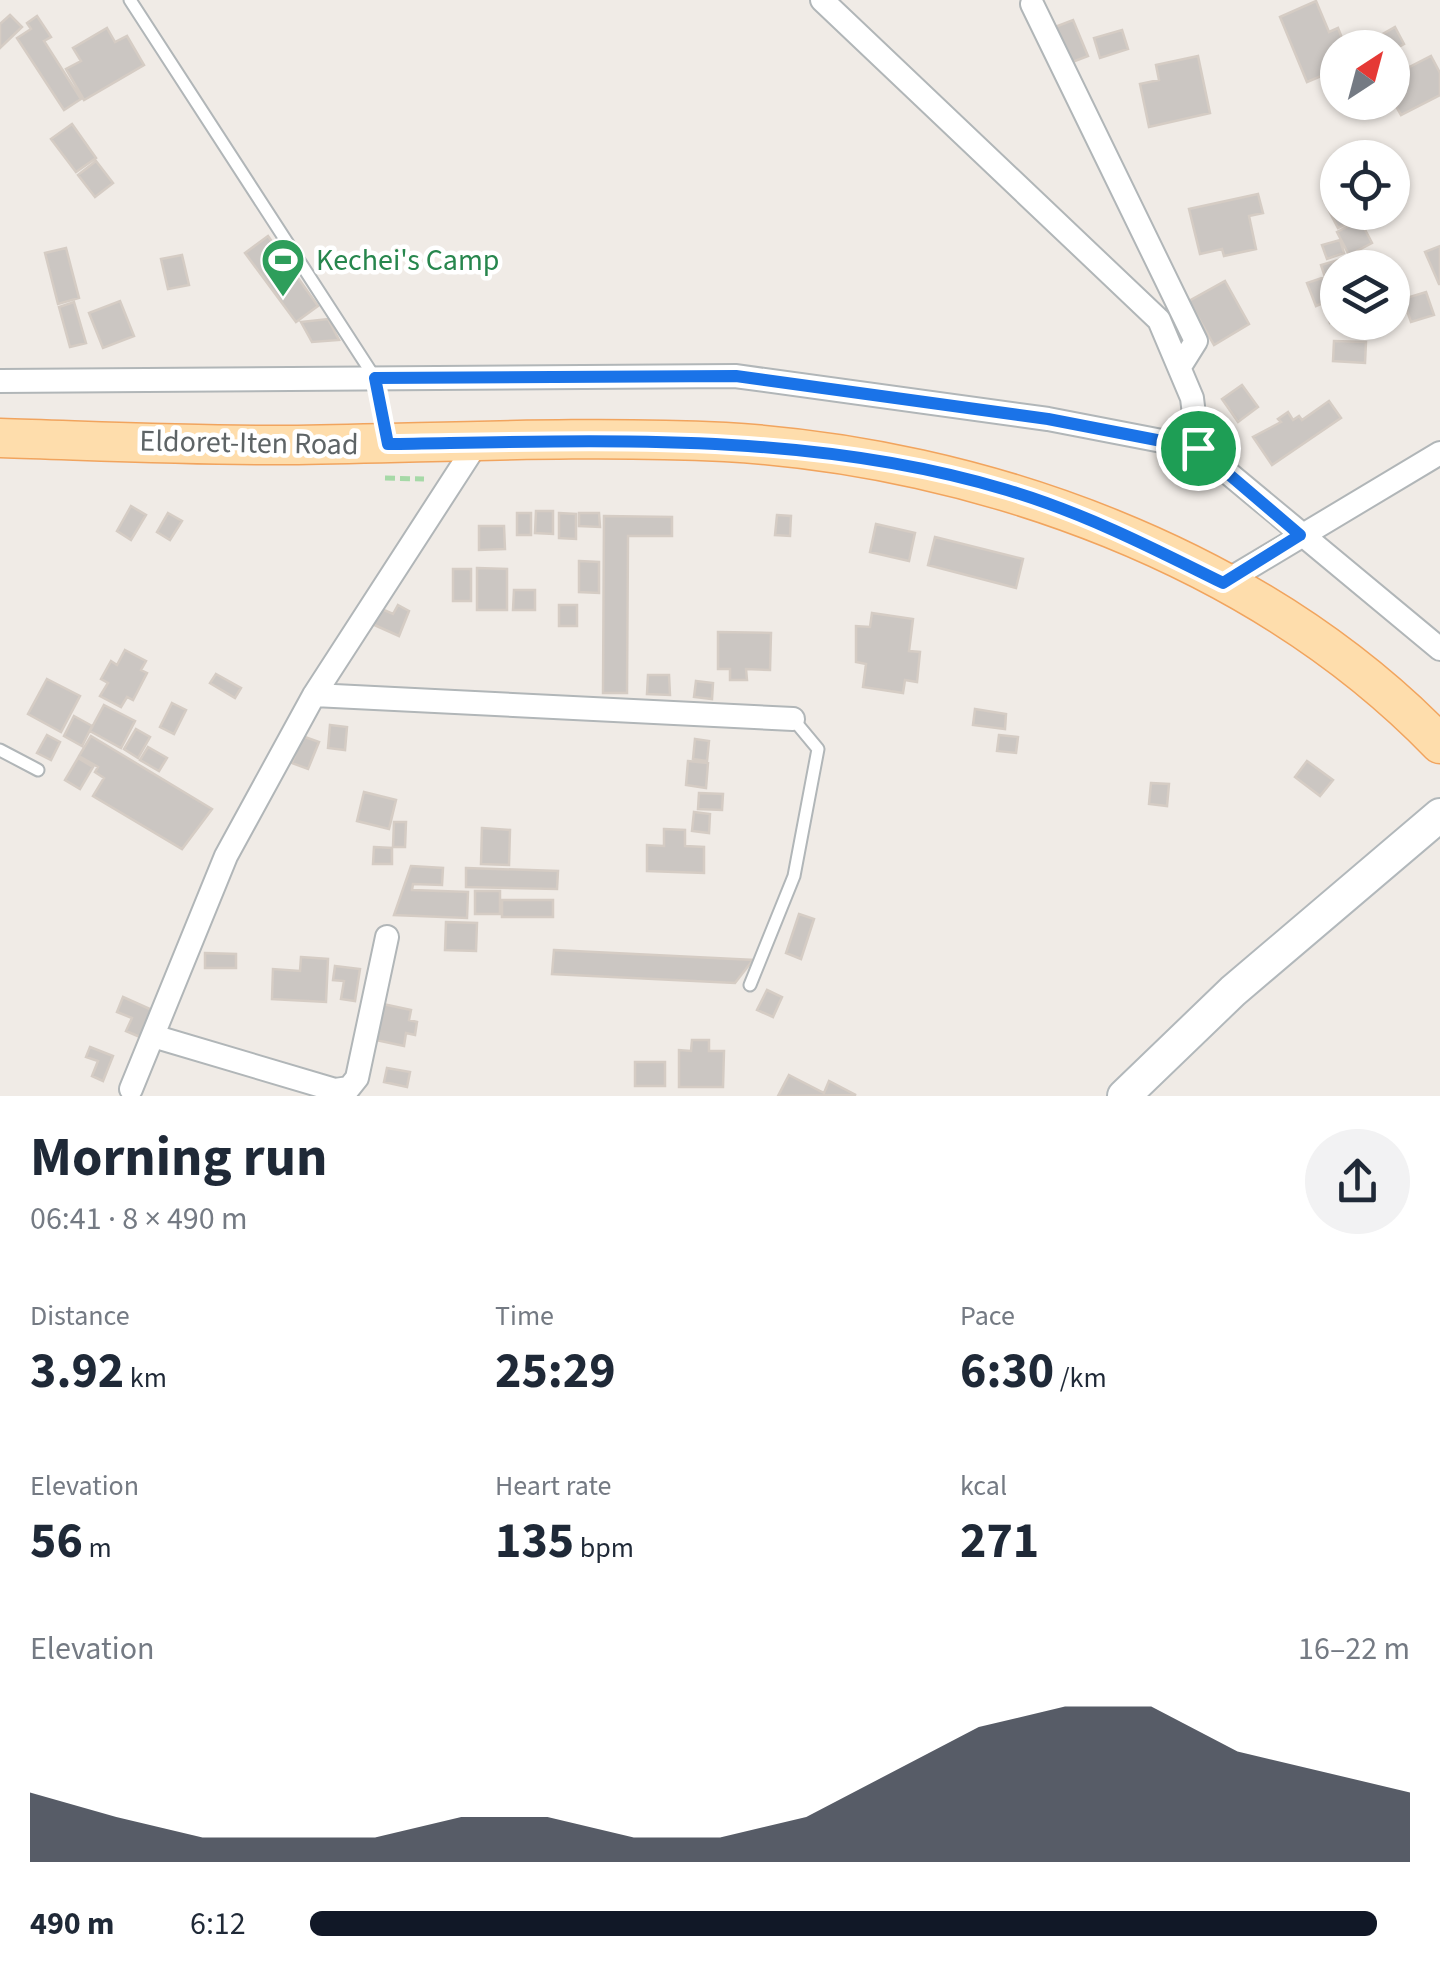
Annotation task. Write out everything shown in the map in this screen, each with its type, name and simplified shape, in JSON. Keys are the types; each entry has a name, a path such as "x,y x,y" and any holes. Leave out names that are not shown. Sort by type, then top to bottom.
{"main road":[{"name":"Eldoret-Iten Road","path":"0,438 388,444 726,442 893,464 1008,490 1132,537 1223,583 1392,695 1440,744"},
{"path":"1124,1096 1233,991 1440,815"}],"street":[{"path":"822,0 1159,320 1182,365 1198,448"},
{"path":"1032,4 1196,341 1182,365"},
{"path":"0,381 736,376 1048,419 1198,448 1440,649"},
{"path":"140,1092 153,1036 226,856 314,694 477,443"},
{"path":"1223,583 1440,453"},
{"path":"314,694 793,719"},
{"path":"153,1036 335,1090 349,1088 357,1078 387,937"}],"lane":[{"path":"130,0 375,378 388,444"},
{"path":"750,985 794,876 818,748 793,719"},
{"path":"0,750 38,770"}],"building":[{"path":"1316,1 1328,30 1320,30 1320,77 1307,82 1280,17"},
{"path":"10,15 22,27 0,48 0,24"},
{"path":"37,16 51,37 44,41 81,99 64,110 17,38 31,29 27,23"},
{"path":"1073,20 1088,56 1070,63 1055,27"},
{"path":"107,28 115,42 127,36 144,65 84,100 66,69 81,61 73,48"},
{"path":"1122,30 1128,49 1100,58 1094,38"},
{"path":"1198,56 1210,113 1149,127 1140,84 1159,80 1156,65"},
{"path":"1431,56 1440,73 1440,95 1410,110 1410,67"},
{"path":"72,124 96,158 76,172 51,139"},
{"path":"96,161 113,183 95,197 78,175"},
{"path":"1258,194 1263,213 1249,216 1256,249 1224,256 1222,249 1200,254 1189,209"},
{"path":"1365,230 1372,243 1359,250 1346,250 1337,232"},
{"path":"268,236 318,306 296,322 245,253"},
{"path":"1340,240 1343,250 1324,250 1322,245"},
{"path":"1440,246 1440,284 1439,284 1425,252"},
{"path":"66,248 79,298 58,304 45,253"},
{"path":"182,255 189,285 168,289 161,259"},
{"path":"1320,279 1320,304 1316,306 1307,283"},
{"path":"1225,281 1249,324 1214,345 1189,301"},
{"path":"1426,292 1434,315 1411,322 1410,297"},
{"path":"120,301 134,336 103,348 89,313"},
{"path":"74,302 86,343 70,347 59,307"},
{"path":"328,319 339,340 312,342 301,322"},
{"path":"1334,341 1366,342 1365,363 1333,361"},
{"path":"1242,385 1258,407 1238,422 1222,399"},
{"path":"1329,401 1341,418 1272,465 1253,437 1281,422 1278,419 1288,412 1293,420 1299,416 1302,420"},
{"path":"131,506 146,515 131,540 117,531"},
{"path":"536,511 553,511 553,534 535,533"},
{"path":"168,513 182,521 170,540 157,532"},
{"path":"517,513 531,513 531,535 517,535"},
{"path":"559,513 576,514 576,539 559,538"},
{"path":"579,513 599,513 600,527 579,526"},
{"path":"777,515 791,516 790,536 775,535"},
{"path":"604,516 672,517 672,536 628,536 627,693 603,693"},
{"path":"876,524 915,533 909,561 870,552"},
{"path":"479,526 504,526 505,549 479,550"},
{"path":"935,537 1023,559 1016,588 928,565"},
{"path":"579,561 599,562 599,593 579,592"},
{"path":"477,568 507,569 507,610 477,610"},
{"path":"453,569 471,569 471,601 453,601"},
{"path":"514,590 535,590 535,610 513,610"},
{"path":"398,605 409,611 399,636 370,623 377,607 393,614"},
{"path":"559,605 577,605 577,626 559,626"},
{"path":"872,613 913,619 909,651 920,652 917,682 905,680 903,693 863,687 866,664 856,662 856,626 870,627"},
{"path":"718,632 771,633 770,670 746,669 747,680 730,680 730,669 718,669"},
{"path":"125,650 146,661 141,670 147,673 133,700 127,697 121,707 100,696 108,683 101,679 111,661 117,665"},
{"path":"216,674 241,688 235,698 210,683"},
{"path":"648,675 669,675 670,695 647,694"},
{"path":"47,679 80,696 61,732 28,714"},
{"path":"696,681 713,683 712,699 694,697"},
{"path":"172,703 186,710 174,734 160,727"},
{"path":"104,705 135,721 121,748 90,731"},
{"path":"975,709 1006,714 1005,729 973,725"},
{"path":"74,716 92,726 82,746 64,736"},
{"path":"330,725 347,727 345,750 328,748"},
{"path":"136,729 150,737 138,758 124,749"},
{"path":"47,735 60,742 51,760 37,753"},
{"path":"999,735 1018,737 1016,753 997,751"},
{"path":"91,736 212,809 182,849 93,796 104,778 95,772 98,767 79,756"},
{"path":"302,736 319,742 308,769 292,763"},
{"path":"695,739 709,741 707,761 693,759"},
{"path":"148,747 167,758 159,771 140,760"},
{"path":"78,758 93,767 80,789 65,780"},
{"path":"688,761 708,763 706,788 686,785"},
{"path":"1307,761 1333,780 1320,796 1295,777"},
{"path":"1151,783 1169,784 1167,806 1149,804"},
{"path":"364,792 396,800 389,829 357,821"},
{"path":"699,793 723,794 722,810 698,809"},
{"path":"694,812 710,814 709,833 692,831"},
{"path":"394,822 406,822 405,847 393,847"},
{"path":"482,828 510,830 509,865 481,864"},
{"path":"664,829 685,830 685,846 704,847 704,873 647,871 647,845 664,846"},
{"path":"374,847 392,848 392,864 373,864"},
{"path":"411,866 443,868 442,885 413,884 412,890 468,892 467,918 394,915"},
{"path":"466,868 558,871 557,889 466,887"},
{"path":"475,891 500,891 500,914 475,914"},
{"path":"502,900 553,900 553,917 502,917"},
{"path":"799,914 814,919 801,959 786,953"},
{"path":"446,922 477,923 476,951 445,950"},
{"path":"554,950 753,960 735,983 552,974"},
{"path":"205,953 236,954 236,968 205,968"},
{"path":"301,957 328,959 326,1002 272,999 273,969 300,971"},
{"path":"335,966 360,969 355,1001 341,999 344,981 333,980"},
{"path":"767,990 782,997 773,1017 757,1010"},
{"path":"123,997 152,1010 140,1037 126,1031 132,1018 117,1012"},
{"path":"383,1004 411,1010 409,1020 417,1022 415,1035 406,1033 404,1046 376,1040"},
{"path":"692,1040 709,1040 709,1051 724,1051 723,1087 679,1087 679,1050 691,1051"},
{"path":"90,1047 113,1056 103,1081 92,1076 98,1061 86,1057"},
{"path":"635,1062 665,1062 665,1086 635,1086"},
{"path":"387,1068 410,1072 407,1087 384,1082"},
{"path":"789,1075 824,1093 829,1081 856,1095 778,1096"}],"place":[{"name":"Kechei's Camp","path":"283,298"}],"route":[{"path":"736,376 1048,419 1198,448 1300,535 1223,583 1132,537 1008,490 893,464 726,442 388,444 375,378 736,376"}]}
